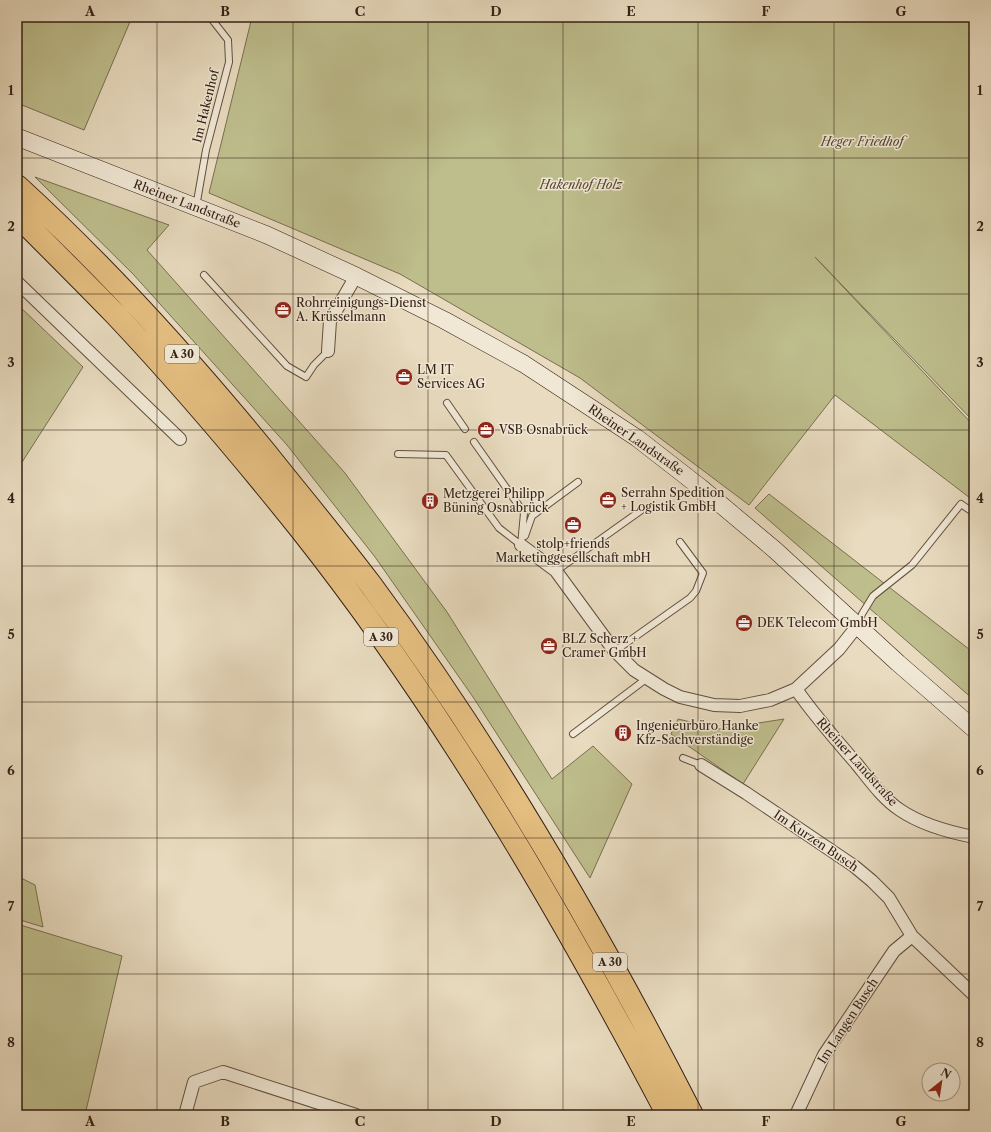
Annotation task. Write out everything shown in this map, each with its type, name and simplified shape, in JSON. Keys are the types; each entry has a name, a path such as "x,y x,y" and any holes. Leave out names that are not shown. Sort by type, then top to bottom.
{"highway":[{"name":"A 30","path":"19,188 101,268 188,360 330,532 371,585 445,691 523,811 581,909 657,1046 692,1115"},
{"name":"A 30","path":"17,215 115,314 186,392 232,445 303,532 357,604 410,678 452,741 517,845 578,950 668,1115"}],"street":[{"name":"Rheiner Landstraße","path":"17,137 267,235 356,276 444,320 524,364 637,438 718,501 775,550 898,663 974,728"},
{"path":"328,351 330,321 356,276"},
{"path":"17,282 180,439"},
{"path":"522,545 556,571 615,651 634,670 646,679 680,697 714,706 740,706 770,700 796,689 839,649 858,625"},
{"name":"Rheiner Landstraße","path":"796,689 810,708 880,791 899,810 922,822 952,832 974,837"},
{"name":"Im Kurzen Busch","path":"701,765 746,793 860,871 872,881 888,898 912,936 974,995"},
{"name":"Im Langen Busch","path":"796,1115 824,1055 894,951 912,936"},
{"path":"185,1115 194,1082 223,1072 356,1115"}],"lane":[{"name":"Im Hakenhof","path":"196,207 206,150 229,62 228,40 210,17"},
{"path":"204,275 287,366 306,377 314,365 328,351"},
{"path":"447,403 465,429"},
{"path":"474,442 524,513 522,545"},
{"path":"398,454 446,455 499,528 522,545"},
{"path":"522,545 532,516 578,482"},
{"path":"858,625 862,614 873,596 912,565 961,504 974,513"},
{"path":"556,571 643,509"},
{"path":"615,651 690,598 696,591 703,573 680,542"},
{"path":"573,734 646,679"},
{"path":"683,758 701,765"}],"green space":[{"path":"17,17 132,17 84,130 17,103"},
{"name":"Hakenhof Holz","path":"252,17 974,17 974,422 815,257 974,426 974,501 835,395 749,505 580,378 400,274 209,193"},
{"path":"35,177 169,225 147,250 345,473 447,612 552,779 593,746 632,784 590,878 473,697 375,557 287,445 133,274"},
{"path":"17,304 83,367 17,470"},
{"path":"769,494 974,653 974,700 755,508"},
{"path":"678,719 720,729 784,719 743,784 671,734"},
{"path":"17,876 35,885 43,927 17,919"},
{"path":"17,924 122,956 85,1115 17,1115"}],"place":[{"name":"Rohrreinigungs-Dienst A. Krüsselmann","path":"283,310"},
{"name":"LM IT Services AG","path":"404,377"},
{"name":"VSB Osnabrück","path":"486,430"},
{"name":"Serrahn Spedition + Logistik GmbH","path":"608,500"},
{"name":"Metzgerei Philipp Büning Osnabrück","path":"430,501"},
{"name":"stolp+friends Marketinggesellschaft mbH","path":"573,525"},
{"name":"DEK Telecom GmbH","path":"744,623"},
{"name":"BLZ Scherz + Cramer GmbH","path":"549,646"},
{"name":"Ingenieurbüro Hanke Kfz-Sachverständige","path":"623,733"}],"park label":[{"name":"Heger Friedhof","path":"862,142"}]}
